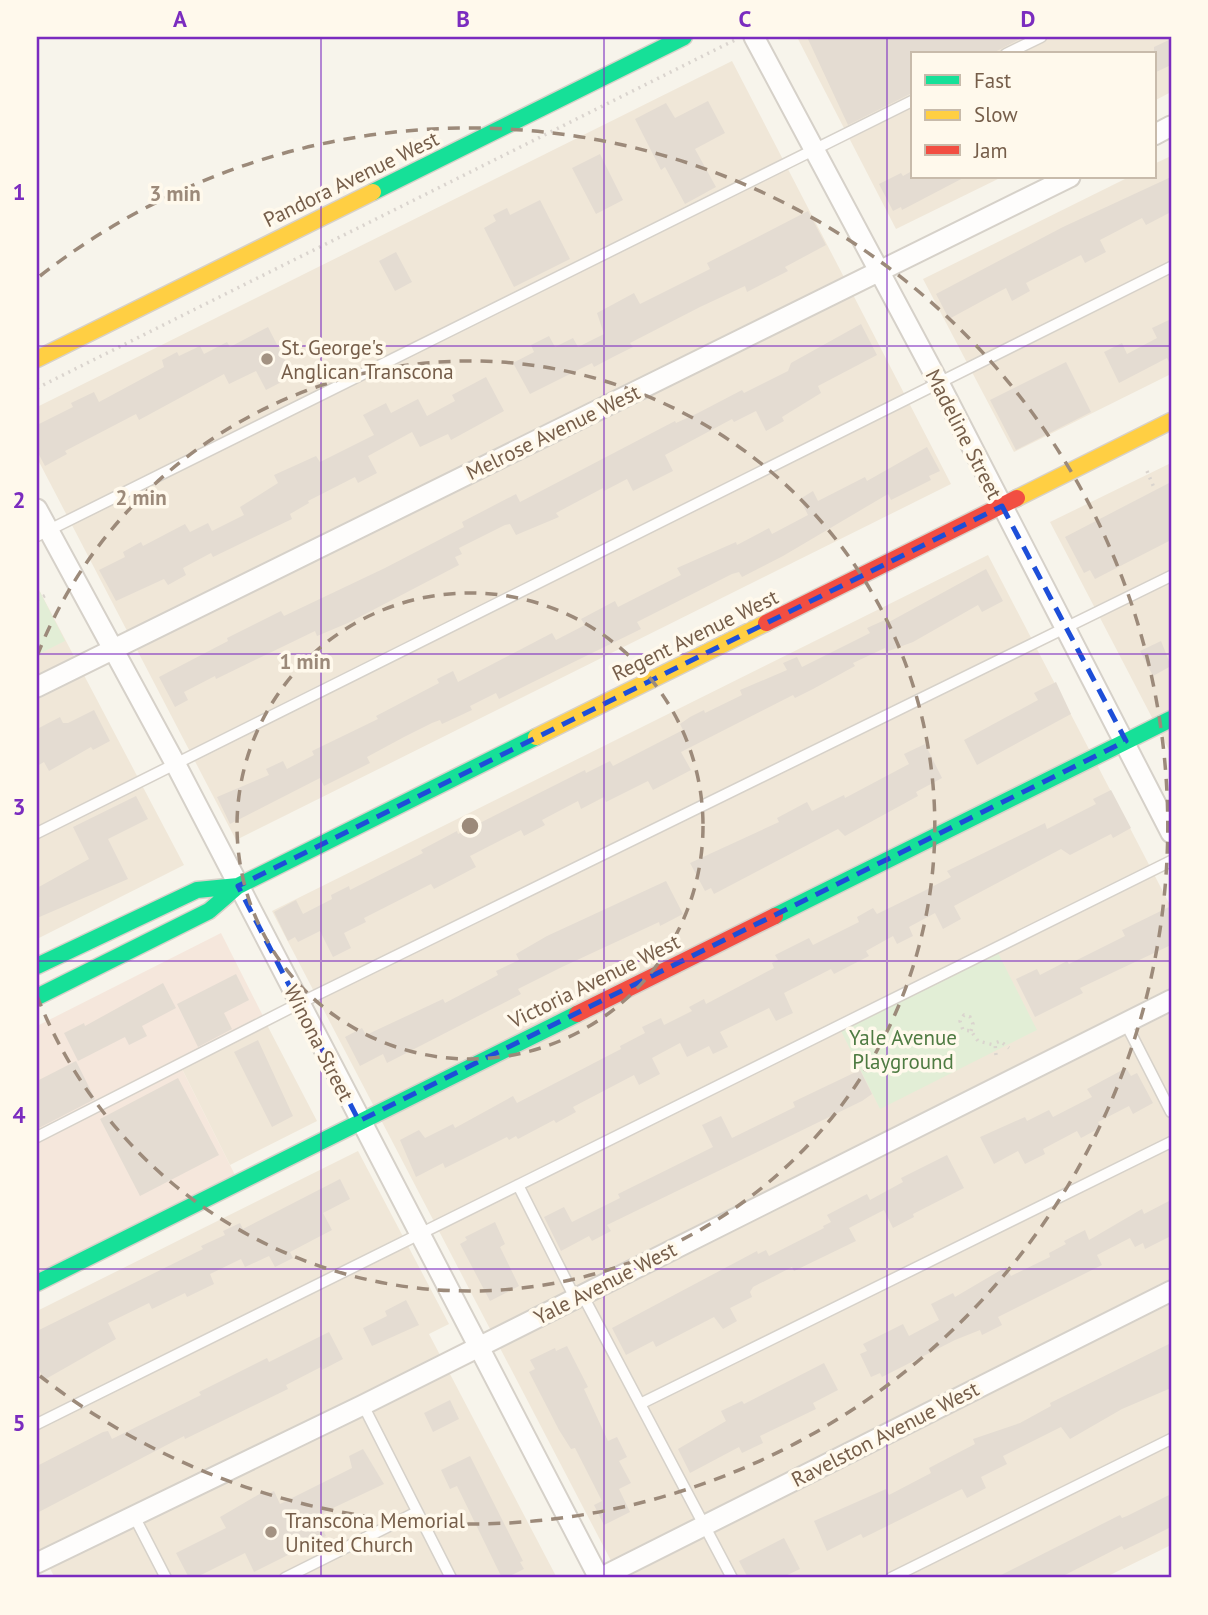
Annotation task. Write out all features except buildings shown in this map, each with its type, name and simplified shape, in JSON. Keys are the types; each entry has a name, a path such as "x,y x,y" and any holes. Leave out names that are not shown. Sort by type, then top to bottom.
{"street":[{"name":"Pandora Avenue West","path":"37,359 684,37"},
{"name":"Madeline Street","path":"754,37 939,383 1171,832"},
{"name":"Melrose Avenue West","path":"37,687 1068,178"},
{"name":"Regent Avenue West","path":"37,997 209,911 238,886 1171,421"},
{"name":"Winona Street","path":"37,509 42,534 113,648 175,763 298,1004 599,1578"},
{"name":"Victoria Avenue West","path":"37,1283 1171,719"},
{"name":"Regent Avenue West","path":"37,965 197,890 238,886"},
{"name":"Yale Avenue West","path":"37,1563 363,1405 1171,1000"},
{"name":"Ravelston Avenue West","path":"599,1578 1171,1291"}],"lane":[{"path":"1010,52 1041,37"},
{"path":"42,534 911,101"},
{"path":"37,833 1171,267"},
{"path":"37,1137 298,1004 1171,576"},
{"path":"37,1424 1171,862"},
{"path":"1125,1022 1171,1112"},
{"path":"640,1404 1171,1142"},
{"path":"518,1185 640,1404 732,1578"},
{"path":"363,1405 451,1578"},
{"path":"891,1578 1171,1439"},
{"path":"285,1578 417,1512"},
{"path":"134,1516 166,1578"}],"path":[{"path":"37,388 742,37"},
{"path":"1147,471 1155,490"},
{"path":"37,600 46,595"},
{"path":"971,1031 973,1024 970,1017 964,1016 960,1021 963,1030 971,1031 978,1041 994,1045 1000,1041 1009,1048"},
{"path":"994,1045 996,1055"}],"highlighted area":[{"path":"1002,506 1126,741 359,1121 238,886"}],"shaded area":[{"path":"797,37 1171,37 1171,92 1156,100 1156,52 911,52 911,178 1000,178 896,229"},
{"path":"732,61 951,484 236,840 37,458 37,407"},
{"path":"1171,156 1171,374 1014,452 923,279 1127,178 1156,178 1156,163"},
{"path":"1171,463 1171,754 1050,522"},
{"path":"988,555 1171,907 1171,1545 1104,1578 620,1578 272,911"},
{"path":"37,586 184,865 37,939"},
{"path":"221,933 264,1018 181,1067 235,1175 37,1279 37,1026"},
{"path":"266,1023 317,1121 230,1165 181,1067"},
{"path":"358,1151 449,1324 429,1334 557,1578 55,1578 37,1544 37,1311"}],"green space":[{"path":"40,592 65,641 37,655 37,594"},
{"name":"Yale Avenue Playground","path":"998,953 1037,1030 880,1109 841,1031"}],"traffic: fast":[{"path":"373,192 684,37"},
{"path":"775,916 1171,719"},
{"path":"37,997 209,911 238,886 536,737"},
{"path":"37,966 197,890 238,886"},
{"path":"37,1283 577,1014"}],"traffic: slow":[{"path":"37,359 373,192"},
{"path":"1017,498 1171,421"},
{"path":"536,737 766,623"}],"traffic: jam":[{"path":"766,623 1017,498"},
{"path":"577,1014 775,916"}],"place":[{"name":"St. George's Anglican Transcona","path":"267,359"},
{"name":"Transcona Memorial United Church","path":"271,1532"}]}
